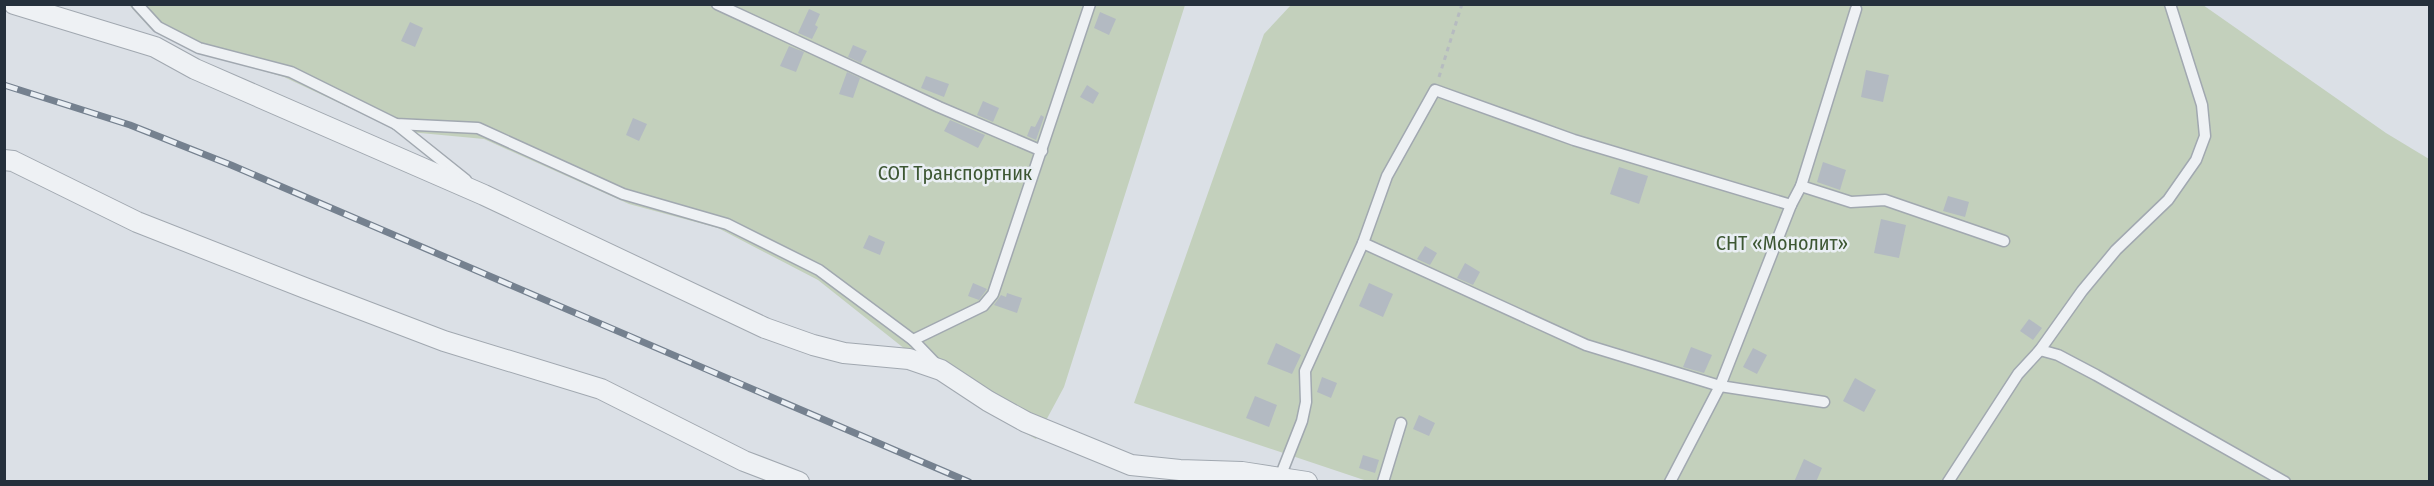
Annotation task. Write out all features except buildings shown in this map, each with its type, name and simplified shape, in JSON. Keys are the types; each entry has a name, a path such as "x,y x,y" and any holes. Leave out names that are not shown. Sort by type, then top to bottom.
{"street":[{"path":"14,4 155,47 195,69 484,195 765,328 844,353 909,359 941,370 988,402 1026,422 1131,465 1180,470 1242,472 1307,482"},
{"path":"4,160 13,161 137,222 444,341 601,389 744,461 799,482"}],"lane":[{"path":"137,4 158,27 199,48 291,72 396,124 484,195"},
{"path":"717,4 1042,151"},
{"path":"913,340 983,306 993,294 1090,4"},
{"path":"1948,482 2018,374 2040,351 2082,291 2116,250 2168,200 2196,160 2205,136 2202,105 2170,4"},
{"path":"1670,482 1720,386 1791,205 1801,186 1856,9"},
{"path":"155,47 199,48"},
{"path":"1280,477 1302,421 1306,402 1305,371 1363,243 1387,176 1435,90 1574,140 1791,205"},
{"path":"396,124 478,128 623,194 727,225 819,270 913,340 941,370"},
{"path":"1801,186 1851,202 1885,200 2004,240"},
{"path":"1363,243 1586,345 1720,386 1824,402"},
{"path":"2040,351 2058,355 2096,375 2284,482"},
{"path":"1383,482 1401,423"}],"path":[{"path":"1435,90 1462,4"}],"green space":[{"name":"СОТ Транспортник","path":"129,5 1185,5 1064,387 1036,439 978,407 818,280 718,228 629,204 484,139 399,131 284,77 201,53 150,28"},
{"name":"СНТ «Монолит»","path":"1291,5 2203,5 2386,133 2429,159 2429,481 1367,481 1134,403 1264,34"}],"railway":[{"path":"4,85 130,125 231,165 969,482"}]}
